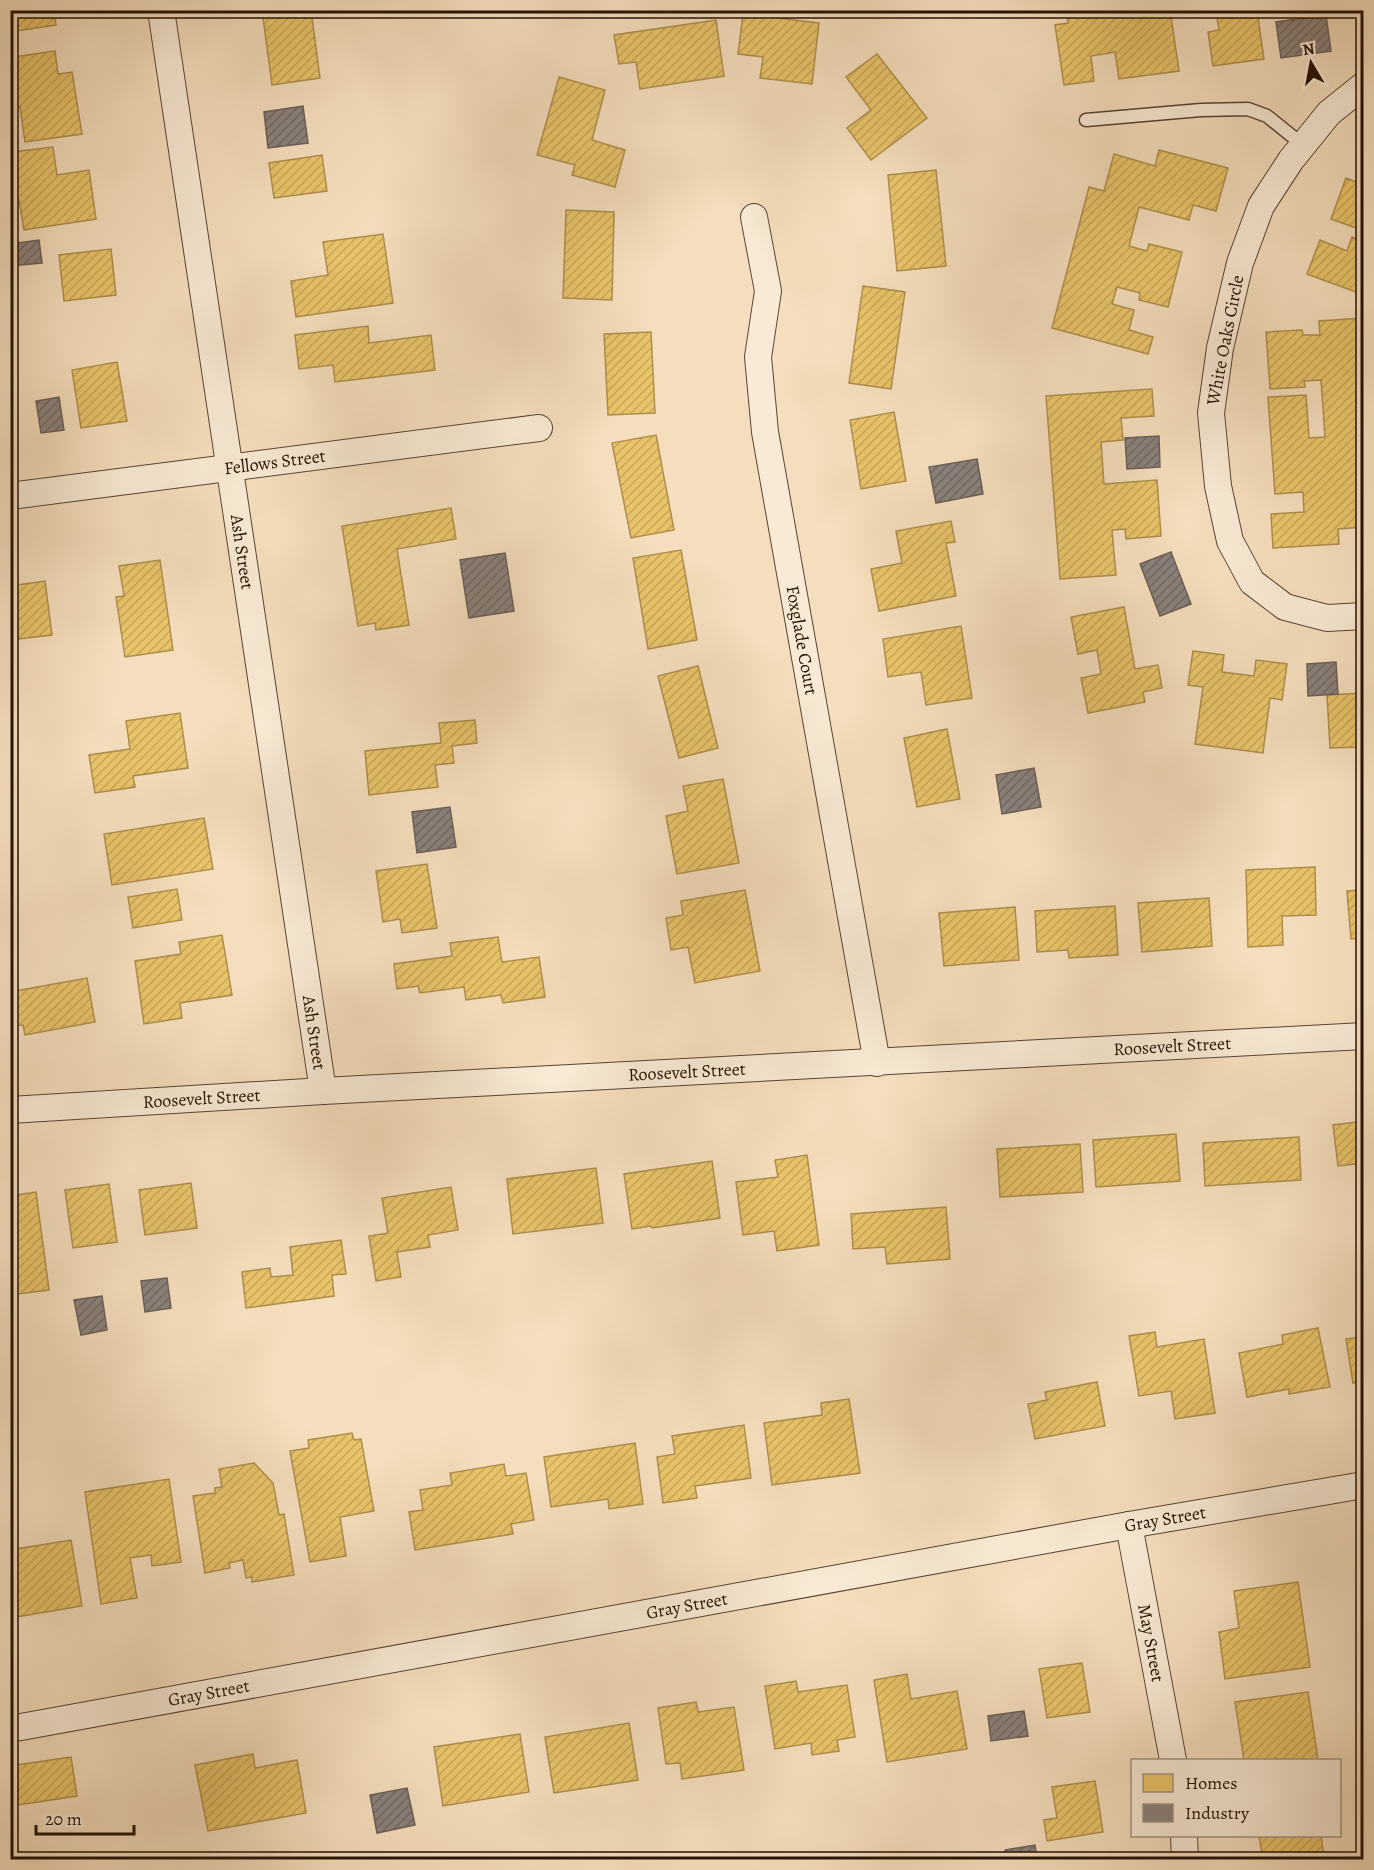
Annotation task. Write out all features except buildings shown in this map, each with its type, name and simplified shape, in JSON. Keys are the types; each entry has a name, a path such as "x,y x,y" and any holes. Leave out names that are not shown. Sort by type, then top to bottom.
{"street":[{"name":"Ash Street","path":"161,10 323,1091"},
{"name":"White Oaks Circle","path":"1364,85 1329,113 1291,160 1261,207 1240,263 1220,348 1211,413 1218,486 1230,541 1252,582 1285,608 1327,618 1364,616"},
{"name":"Foxglade Court","path":"754,217 768,291 758,357 765,432 877,1063"},
{"name":"Fellows Street","path":"10,496 539,428"},
{"name":"Roosevelt Street","path":"10,1110 323,1091 1364,1036"},
{"name":"Gray Street","path":"10,1729 1129,1525 1364,1485"},
{"name":"May Street","path":"1129,1525 1173,1759"},
{"path":"1184,1837 1185,1860"}],"lane":[{"path":"1086,120 1201,110 1248,109 1267,116 1303,146"}]}
